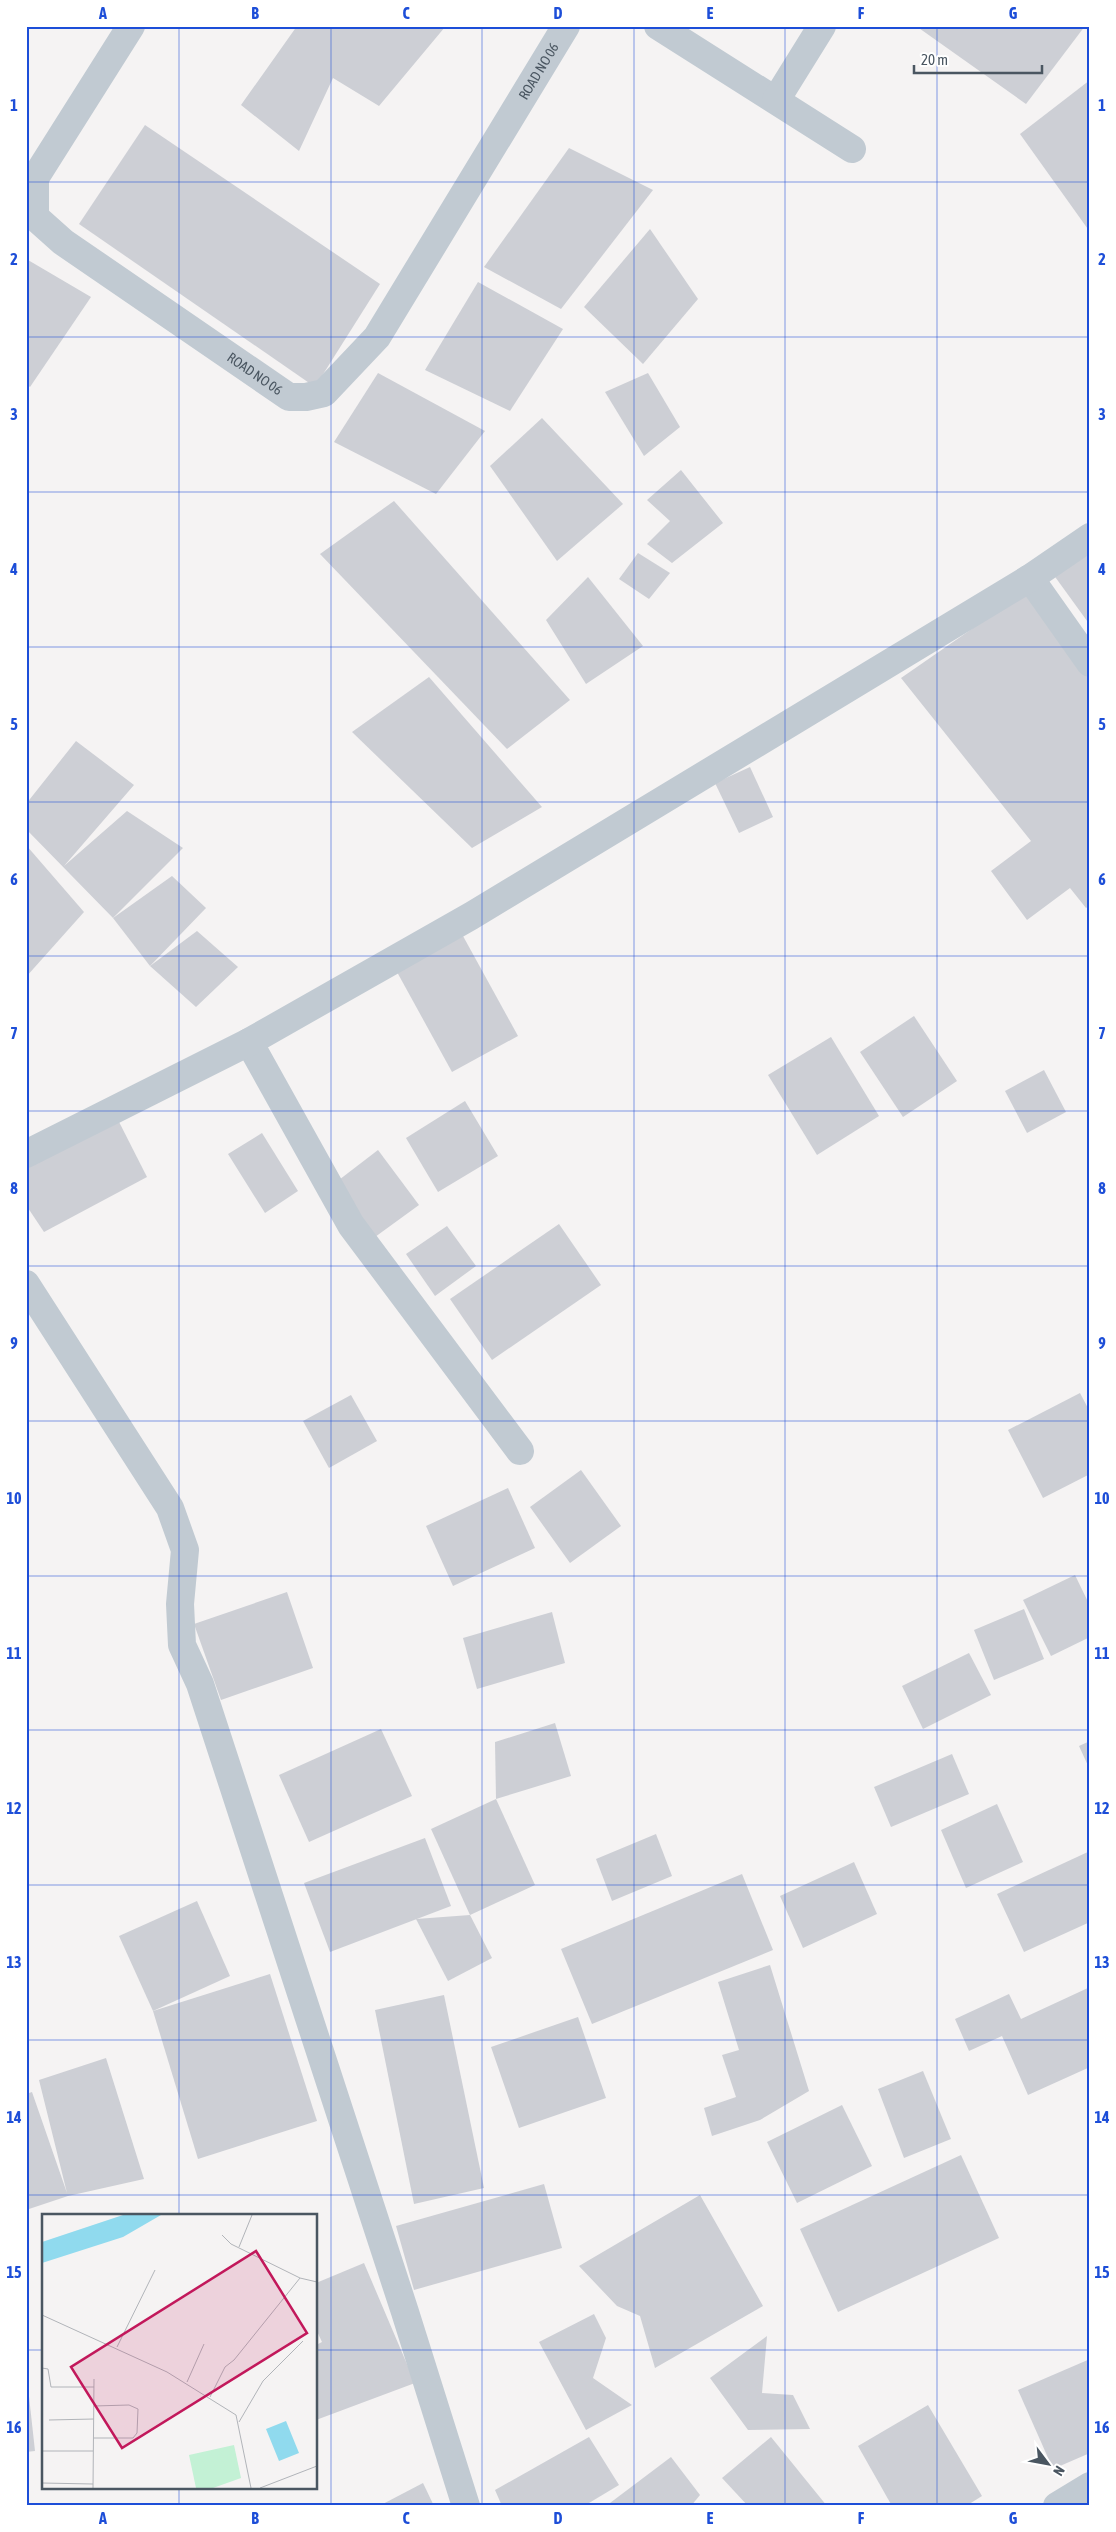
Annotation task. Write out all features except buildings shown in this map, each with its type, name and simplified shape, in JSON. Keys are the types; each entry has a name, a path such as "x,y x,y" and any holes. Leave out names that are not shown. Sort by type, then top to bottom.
{"street":[{"name":"ROAD NO 06","path":"130,26 35,178 36,217 63,242 289,396 298,397 324,393 377,337 566,26"},
{"path":"658,26 852,149"},
{"path":"776,100 822,26"},
{"path":"26,1154 250,1042 471,916 1030,578 1090,537"},
{"path":"1030,578 1090,663"},
{"path":"250,1042 351,1225 520,1450"},
{"path":"26,1284 170,1508 185,1550 180,1604 182,1645 203,1693 406,2312 466,2506"},
{"path":"1057,2506 1090,2486"}]}
